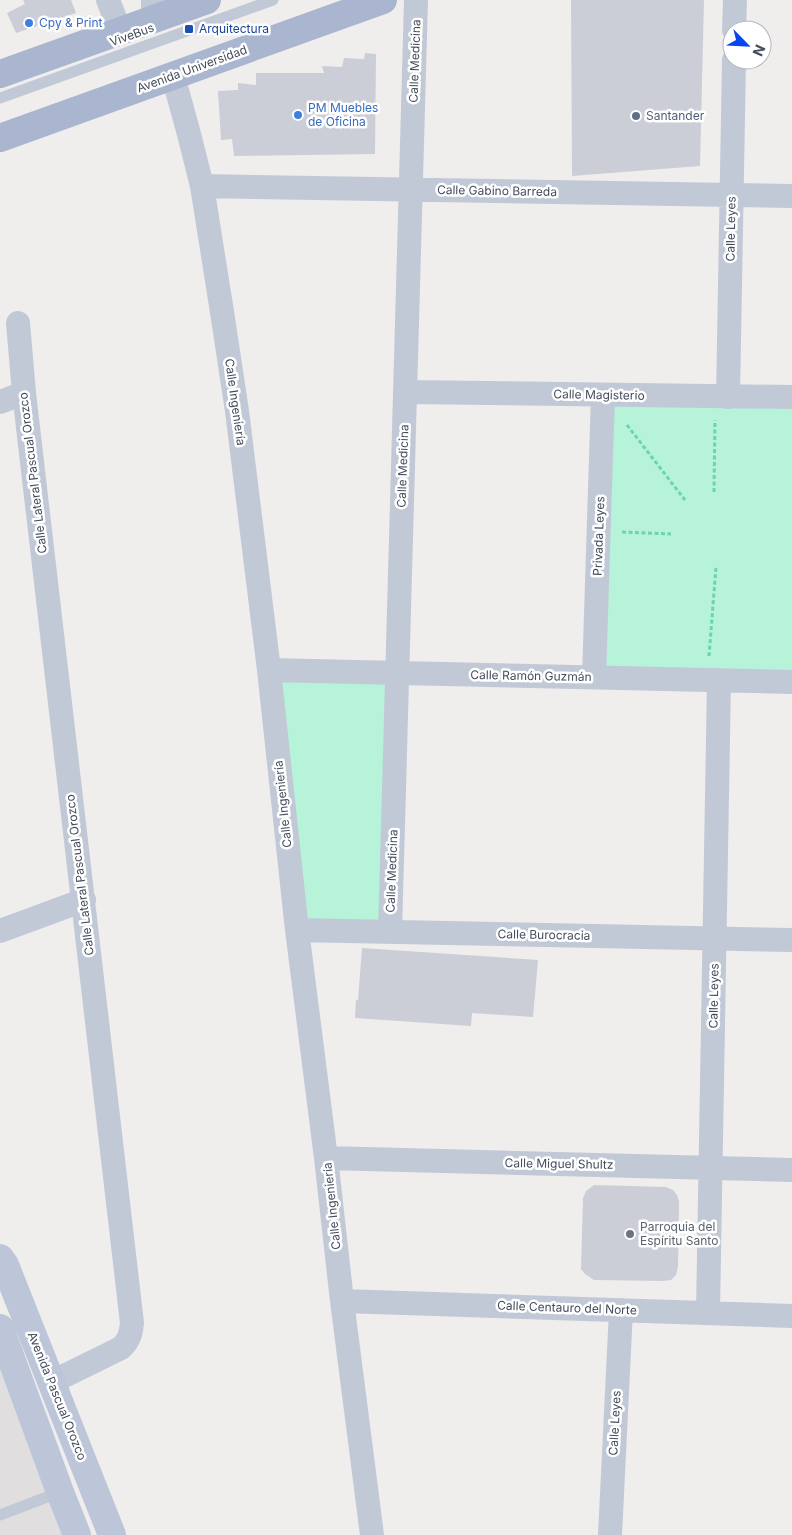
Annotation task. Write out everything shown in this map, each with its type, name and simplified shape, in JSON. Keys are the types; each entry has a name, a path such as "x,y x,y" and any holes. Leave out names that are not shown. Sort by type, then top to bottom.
{"main road":[{"path":"0,74 120,31 153,10 207,0"},
{"name":"Avenida Universidad","path":"0,138 383,0"},
{"name":"Avenida Pascual Orozco","path":"2,1263 52,1382 112,1535"},
{"path":"0,1328 77,1535"}],"street":[{"path":"108,0 120,31"},
{"name":"Calle Medicina","path":"390,932 416,0"},
{"path":"734,20 735,0"},
{"name":"Calle Leyes","path":"722,397 732,195 734,70"},
{"name":"Calle Ingeniería","path":"173,76 202,186 236,402 269,670 296,930 372,1535"},
{"name":"Calle Gabino Barreda","path":"202,186 792,196"},
{"name":"Calle Lateral Pascual Orozco","path":"18,323 24,394 132,1323 132,1331 126,1344 121,1348 52,1382"},
{"name":"Calle Magisterio","path":"405,392 792,397"},
{"path":"0,402 24,394"},
{"name":"Privada Leyes","path":"594,677 603,395"},
{"name":"Calle Ramón Guzmán","path":"269,670 792,682"},
{"name":"Calle Leyes","path":"708,1313 715,939 713,680"},
{"path":"0,932 84,900"},
{"name":"Calle Burocracia","path":"296,930 792,940"},
{"name":"Calle Miguel Shultz","path":"326,1158 792,1170"},
{"name":"Calle Centauro del Norte","path":"342,1301 792,1316"},
{"name":"Calle Leyes","path":"610,1535 621,1310"}],"lane":[{"name":"ViveBus","path":"0,98 273,0"},
{"path":"0,1515 60,1492"}],"path":[{"path":"603,395 685,500"},
{"path":"714,492 722,397"},
{"path":"599,531 671,534"},
{"path":"713,680 716,567"}],"shaded area":[{"path":"0,1328 77,1535 0,1535"}],"green space":[{"path":"603,395 792,397 792,682 594,677"},
{"path":"269,670 398,672 390,932 297,930"}],"building":[{"name":"Cpy & Print","path":"23,0 71,0 76,13 16,33 7,13 25,4"},
{"name":"Santander","path":"571,0 704,0 700,166 572,176"},
{"name":"PM Muebles de Oficina","path":"365,53 376,54 375,154 234,156 232,139 221,140 218,91 238,90 238,83 256,85 256,73 324,73 322,66 342,67 344,58 364,59"},
{"path":"362,948 538,960 533,1017 472,1013 471,1026 355,1018"},
{"name":"Parroquia del Espíritu Santo","path":"594,1185 666,1187 673,1190 679,1202 678,1267 676,1275 671,1280 594,1280 585,1274 581,1269 583,1198 586,1191"}],"place":[{"name":"Cpy & Print","path":"29,23"},
{"name":"Arquitectura","path":"189,29"},
{"name":"PM Muebles de Oficina","path":"298,115"},
{"name":"Santander","path":"636,116"},
{"name":"Parroquia del Espíritu Santo","path":"630,1234"}]}
